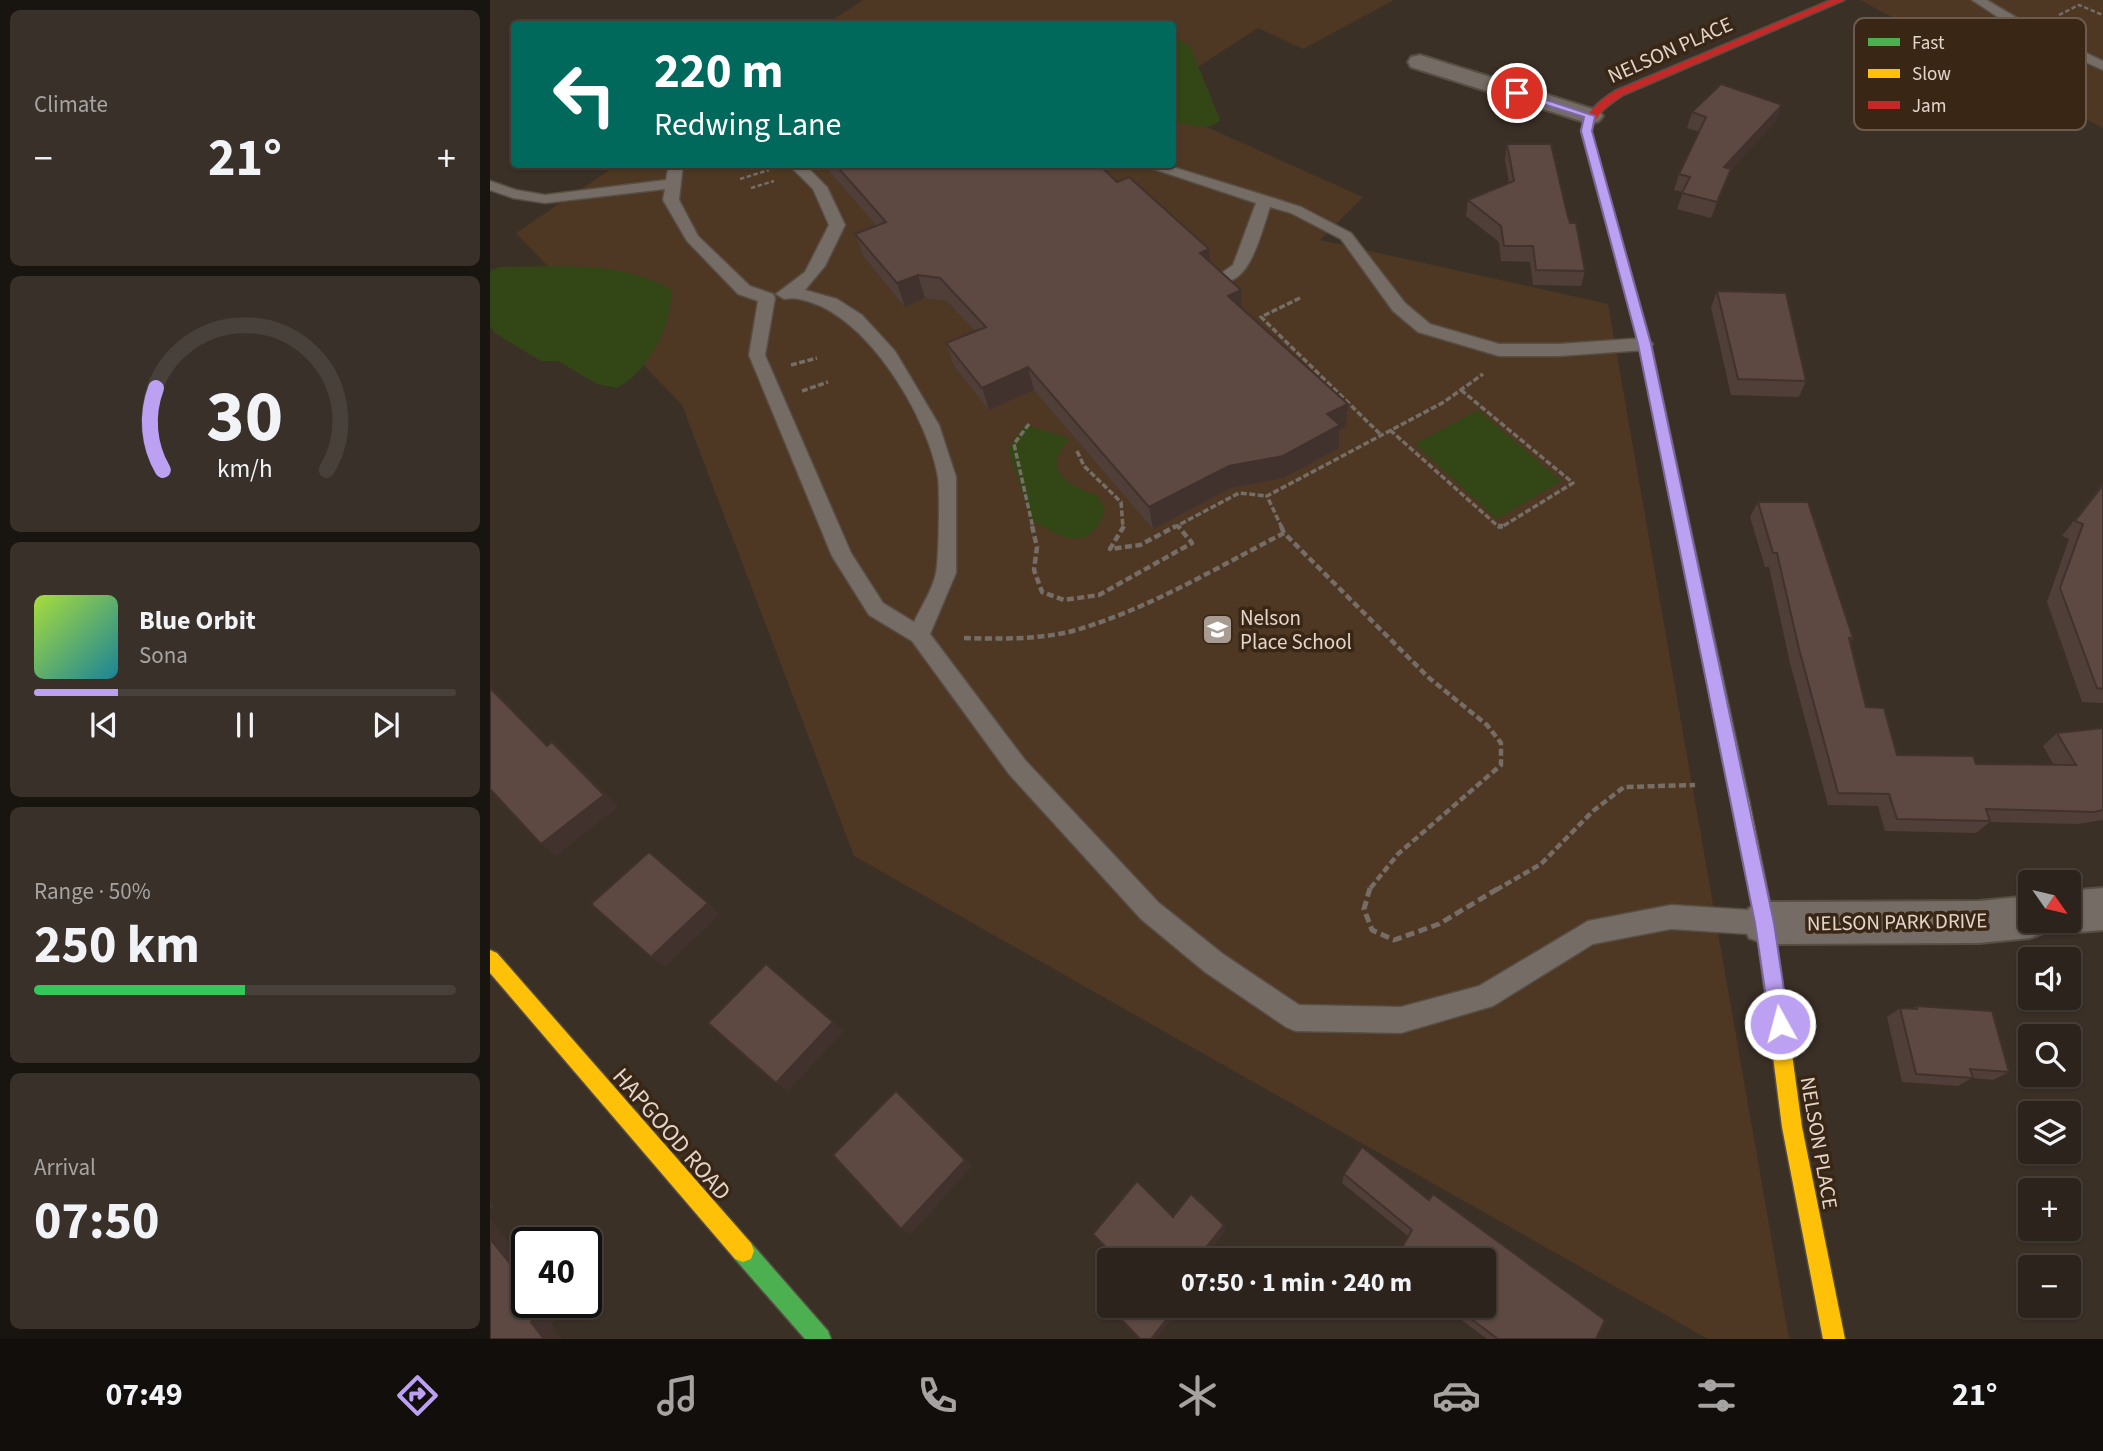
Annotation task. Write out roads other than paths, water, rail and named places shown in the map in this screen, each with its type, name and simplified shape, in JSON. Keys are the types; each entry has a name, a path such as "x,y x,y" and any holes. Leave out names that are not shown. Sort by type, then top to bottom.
{"street":[{"name":"NELSON PLACE","path":"1834,1339 1792,1127 1765,923 1645,344 1586,131 1590,116 1607,100 1643,81 1839,0"},
{"path":"1420,62 1590,116"},
{"path":"2081,911 2103,909"},
{"name":"NELSON PARK DRIVE","path":"1765,923 1979,922 2018,917"},
{"name":"HAPGOOD ROAD","path":"490,959 820,1339"}],"lane":[{"path":"1978,0 2008,18"},
{"path":"2086,58 2103,66"},
{"path":"795,292 821,261 837,225 820,187 799,168"},
{"path":"1159,168 1296,209 1346,236 1399,307 1424,328 1499,350 1559,350 1645,344"},
{"path":"490,185 513,194 545,199 604,190 675,174 671,200 692,238 744,290 767,298 795,292 831,303 856,319 889,355 930,425 947,477 946,573 919,635"},
{"path":"1224,277 1240,268 1265,200"},
{"path":"767,298 757,355 842,556 876,609 919,635 1017,767 1150,911 1214,963 1295,1018 1401,1020 1484,997 1588,933 1611,928 1671,916 1765,923"}],"place":[{"name":"Nelson Place School","path":"1217,630"}]}
